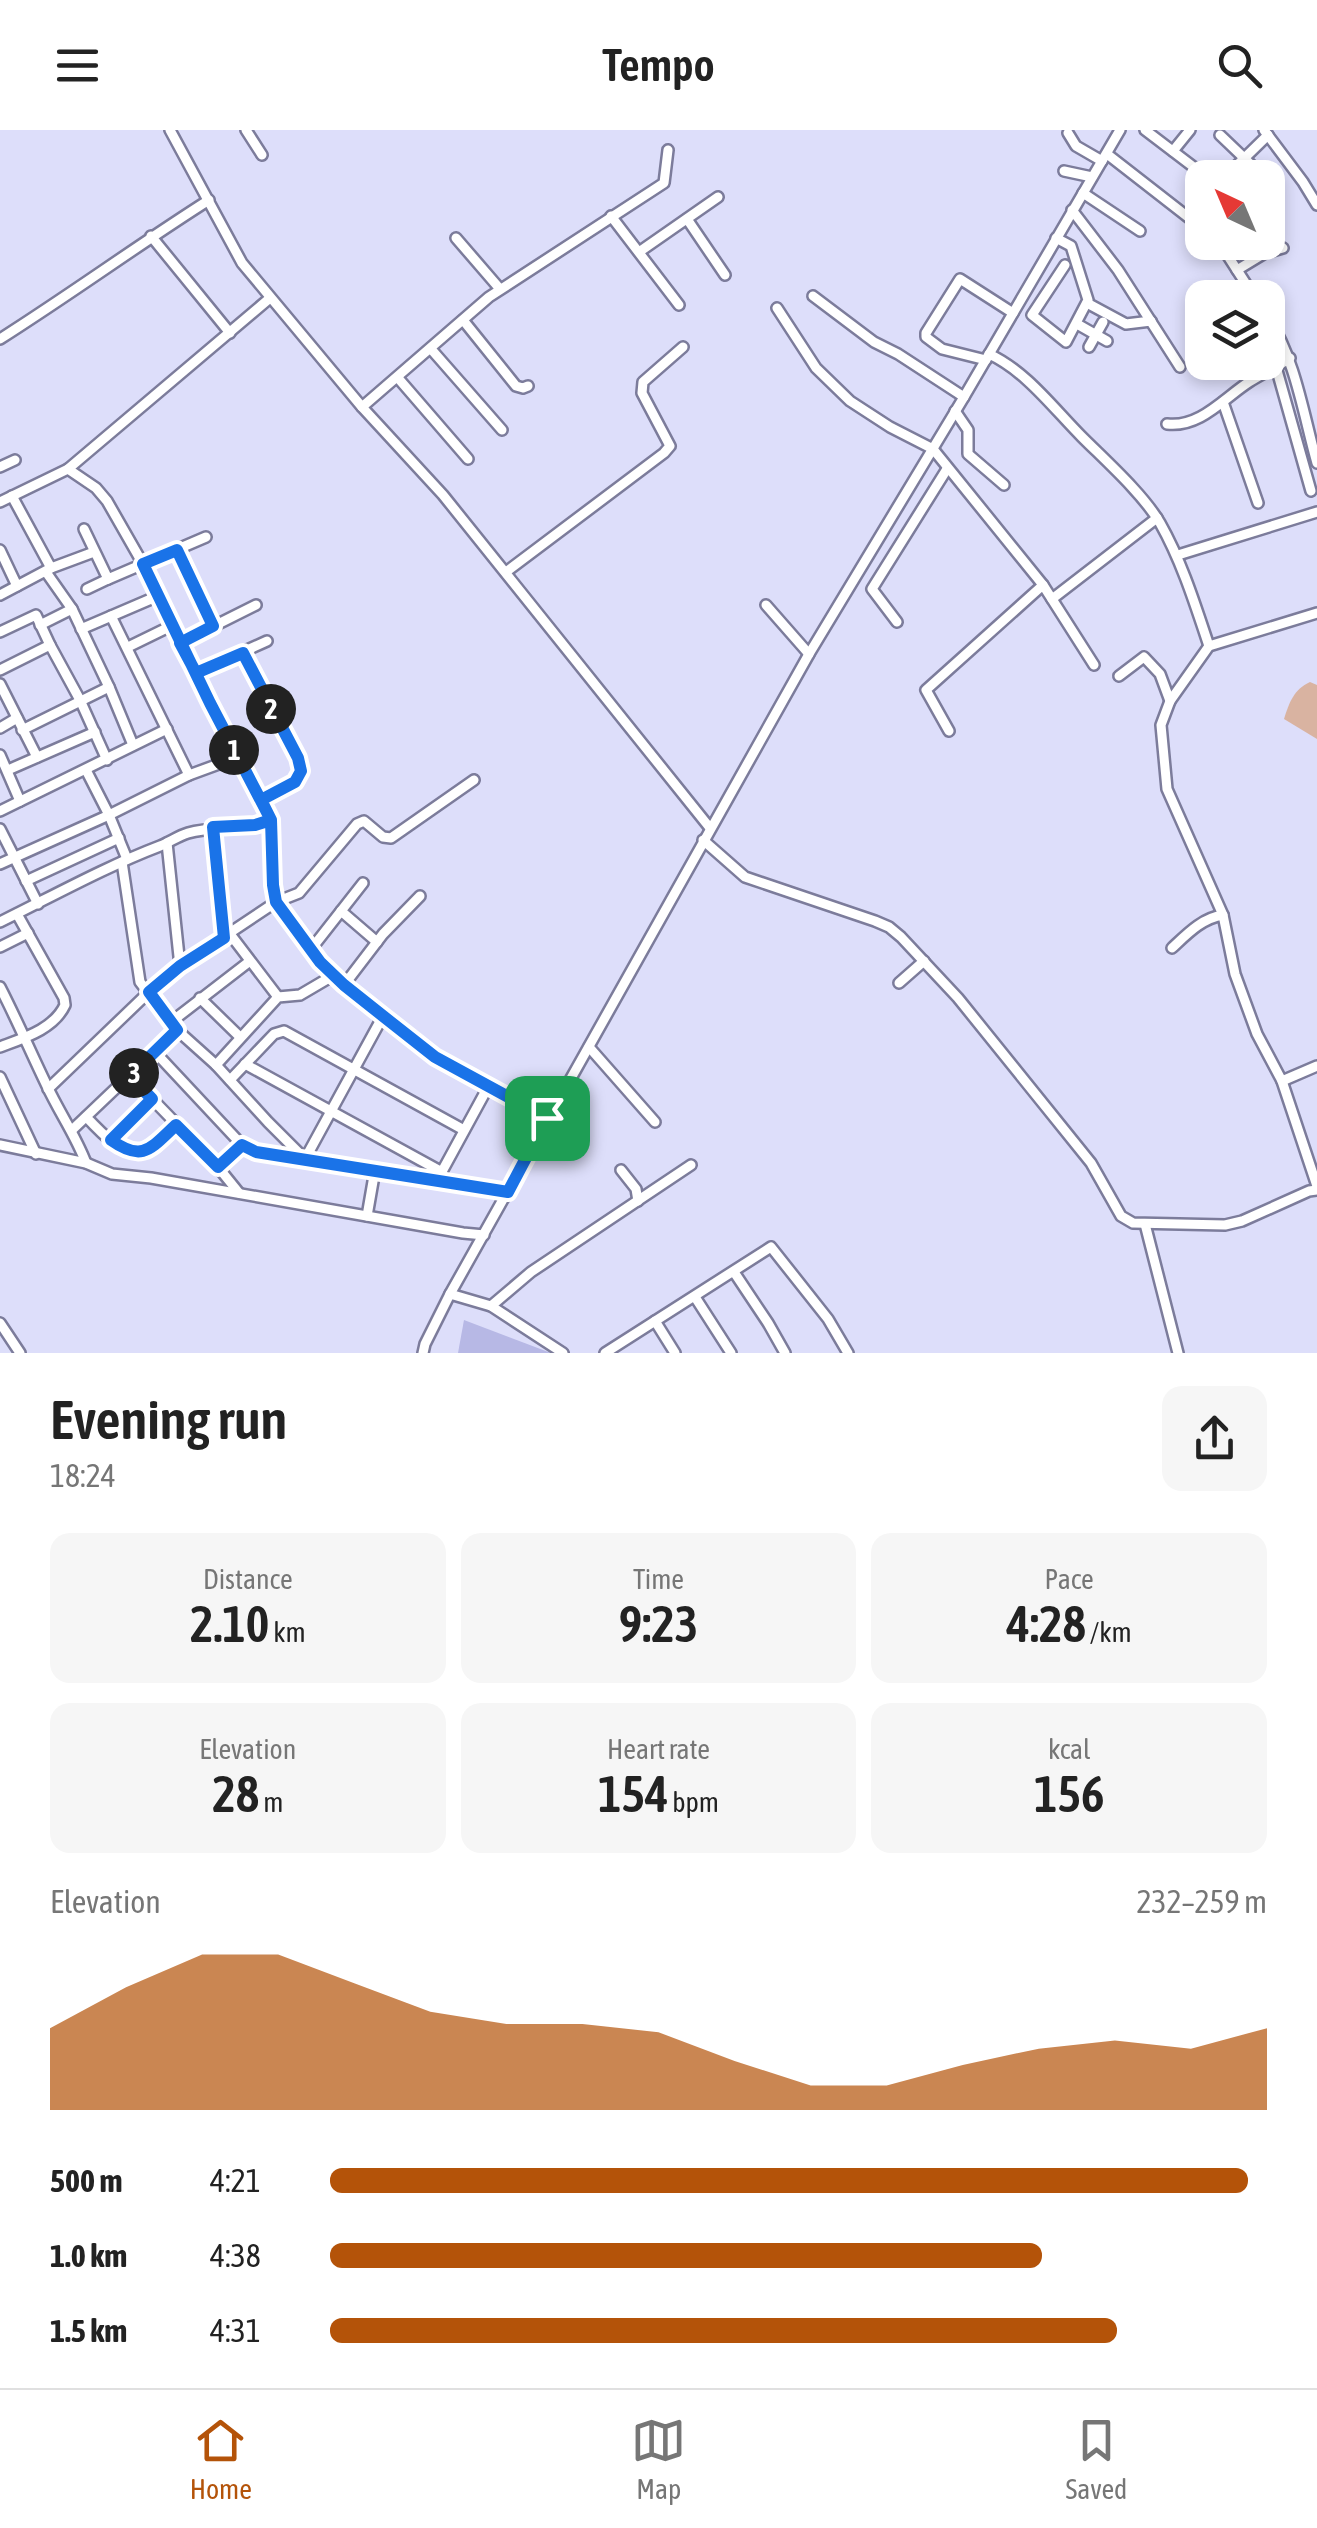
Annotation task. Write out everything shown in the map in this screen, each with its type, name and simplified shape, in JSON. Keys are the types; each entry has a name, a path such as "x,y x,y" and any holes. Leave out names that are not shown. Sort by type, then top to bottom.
{"street":[{"path":"170,130 242,263 362,408 443,495 710,828"},
{"path":"246,130 262,155"},
{"path":"1145,130 1185,160"},
{"path":"1174,151 1190,130"},
{"path":"423,1353 450,1294 703,840 809,654 1084,193 1116,131"},
{"path":"1068,133 1076,146 1104,157 1185,214"},
{"path":"1220,136 1244,158 1266,133 1312,186 1317,205"},
{"path":"362,408 500,289 664,183 668,150"},
{"path":"1064,171 1092,177"},
{"path":"1084,193 1140,232"},
{"path":"639,252 718,197"},
{"path":"0,339 210,200"},
{"path":"1072,210 1118,270 1180,367"},
{"path":"611,216 680,305"},
{"path":"687,219 725,275"},
{"path":"1072,246 1089,233"},
{"path":"151,236 230,333"},
{"path":"456,238 500,289"},
{"path":"1056,238 1072,246 1088,300 1066,342 1032,315 1065,265"},
{"path":"1230,260 1243,280"},
{"path":"1237,270 1253,260"},
{"path":"1014,313 960,279 926,337 937,347 1006,362 1119,474 1157,518 1178,555 1209,646"},
{"path":"813,296 874,342 964,397"},
{"path":"0,502 68,469 270,298"},
{"path":"1087,303 1126,324 1150,322"},
{"path":"777,308 816,368 850,400 933,449 1043,585 1094,665"},
{"path":"464,320 516,386 528,386"},
{"path":"1089,347 1104,322"},
{"path":"1076,324 1107,341"},
{"path":"506,572 670,446 642,393 643,382 683,347"},
{"path":"1285,347 1317,463"},
{"path":"431,348 502,430"},
{"path":"1285,361 1290,358"},
{"path":"398,378 468,460"},
{"path":"1167,424 1180,426 1213,410 1253,380"},
{"path":"1280,380 1311,491"},
{"path":"1224,402 1258,503"},
{"path":"955,411 968,430 968,454 1004,486"},
{"path":"0,467 15,460"},
{"path":"68,469 107,500 143,564 271,820 276,902 320,962 435,1057 547,1118"},
{"path":"896,622 872,589 948,469"},
{"path":"12,496 72,609 133,745"},
{"path":"1178,555 1317,512"},
{"path":"1052,599 1157,518"},
{"path":"84,528 108,579"},
{"path":"88,589 206,536"},
{"path":"177,550 213,626"},
{"path":"0,594 94,552"},
{"path":"1,555 17,586"},
{"path":"949,732 926,690 1043,585"},
{"path":"81,629 158,596"},
{"path":"180,643 256,605"},
{"path":"766,605 809,654"},
{"path":"40,625 72,609"},
{"path":"703,840 745,877 889,927 958,998 1090,1163 1121,1216 1133,1224 1234,1224 1317,1188 1282,1081 1257,1034 1235,974 1223,914 1167,789 1161,725 1170,701 1209,646 1317,612"},
{"path":"0,631 36,615 107,760"},
{"path":"112,616 188,775"},
{"path":"128,647 171,626"},
{"path":"196,673 267,641"},
{"path":"0,670 50,645"},
{"path":"243,653 298,758 301,771 295,782 261,800"},
{"path":"1119,676 1144,657 1160,674 1170,701"},
{"path":"0,684 37,757"},
{"path":"22,730 109,687"},
{"path":"0,728 17,718"},
{"path":"0,811 167,730"},
{"path":"8,770 95,732"},
{"path":"0,755 20,801"},
{"path":"0,864 188,775 238,757"},
{"path":"86,770 110,815 125,860 138,977 174,1026 305,1159"},
{"path":"48,1089 180,966 276,902 299,894 360,821 383,837 392,838 474,780"},
{"path":"0,922 189,833 271,820"},
{"path":"213,827 227,936 278,997"},
{"path":"0,829 38,904"},
{"path":"26,881 119,838"},
{"path":"167,843 180,966"},
{"path":"312,948 364,883"},
{"path":"344,985 420,896"},
{"path":"341,911 377,942"},
{"path":"0,1047 57,1018 66,1004 17,914"},
{"path":"1172,948 1189,932 1223,914"},
{"path":"0,947 28,933"},
{"path":"72,1130 155,1052 200,998 250,960"},
{"path":"899,982 924,962"},
{"path":"216,1065 278,997 300,995 334,975"},
{"path":"0,987 86,1163"},
{"path":"200,998 240,1037"},
{"path":"305,1159 383,1016"},
{"path":"230,1080 274,1034 284,1030 464,1130"},
{"path":"589,1047 655,1122"},
{"path":"155,1052 242,1145 256,1152 440,1176 508,1192"},
{"path":"245,1064 440,1176"},
{"path":"1282,1081 1317,1066"},
{"path":"130,1076 239,1194"},
{"path":"0,1077 36,1154"},
{"path":"440,1176 488,1087"},
{"path":"111,1140 152,1099"},
{"path":"86,1117 125,1150 152,1148 176,1125"},
{"path":"0,1145 86,1163 112,1174 484,1235"},
{"path":"218,1167 242,1145"},
{"path":"491,1306 531,1272 691,1165"},
{"path":"367,1216 375,1170"},
{"path":"621,1170 636,1189 638,1201"},
{"path":"1145,1224 1178,1353"},
{"path":"605,1353 771,1246 828,1318 848,1353"},
{"path":"734,1272 784,1353"},
{"path":"450,1294 491,1306 563,1353"},
{"path":"695,1297 730,1353"},
{"path":"655,1321 675,1353"},
{"path":"1,1325 20,1353"}],"shaded area":[{"path":"1310,682 1317,685 1317,739 1284,719 1296,693"}],"water":[{"path":"464,1320 551,1353 458,1353"}],"route":[{"path":"547,1118 435,1057 344,985 320,962 276,902 271,820 171,626 143,564 177,550 213,626 180,643 196,673 243,653 298,758 301,771 295,782 261,800 271,820 255,825 213,827 224,938 149,992 177,1030 130,1076 152,1099 111,1140 125,1150 142,1151 152,1148 176,1125 218,1167 242,1145 256,1152 508,1192 547,1118"}]}
